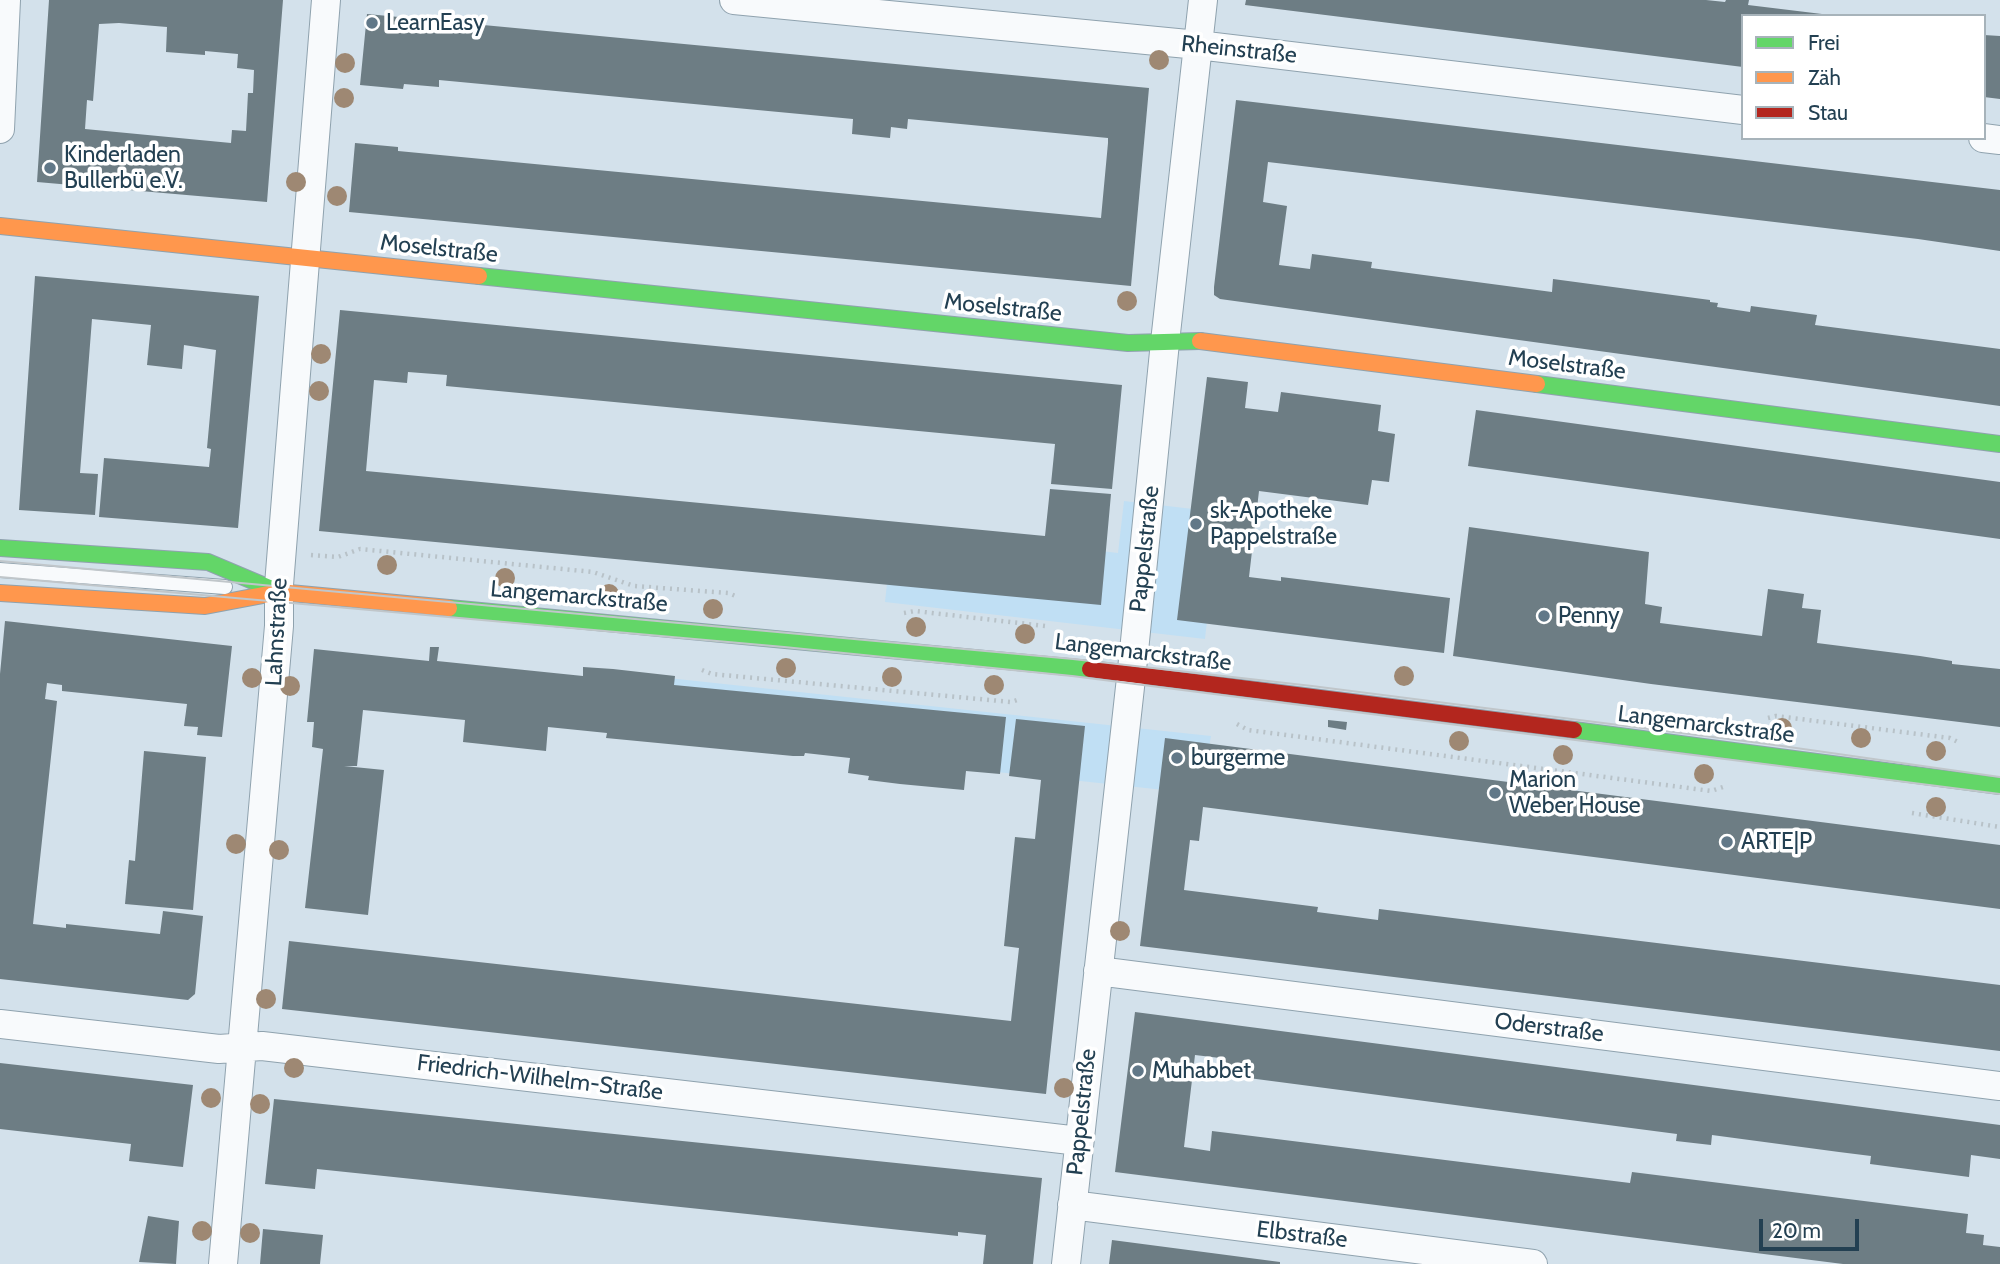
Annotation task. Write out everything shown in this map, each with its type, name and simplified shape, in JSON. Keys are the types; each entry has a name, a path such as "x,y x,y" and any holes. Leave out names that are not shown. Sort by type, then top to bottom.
{"main road":[{"name":"Moselstraße","path":"0,226 1128,343 1196,340 2000,444"},
{"name":"Langemarckstraße","path":"0,548 208,562 279,592"},
{"name":"Langemarckstraße","path":"0,593 205,606 279,592 1132,674 2000,786"}],"street":[{"path":"0,129 6,0"},
{"name":"Lahnstraße","path":"223,1264 279,626 281,553 326,0"},
{"name":"Rheinstraße","path":"734,0 1198,45 1741,110"},
{"name":"Pappelstraße","path":"1066,1264 1203,0"},
{"name":"Oderstraße","path":"1098,971 2000,1086"},
{"name":"Friedrich-Wilhelm-Straße","path":"0,1024 219,1049 262,1046 1079,1141"},
{"name":"Elbstraße","path":"1072,1205 1533,1264"}],"lane":[{"path":"0,570 279,592"}],"path":[{"path":"281,553 338,557 360,549 579,570 634,586 728,593 740,598"},
{"path":"892,616 915,611 1049,627"}],"shaded area":[{"path":"1124,501 1219,512 1205,639 885,602 893,527 1118,553"},
{"path":"668,678 1211,736 1201,794 663,736"}],"building":[{"path":"49,0 283,0 267,202 37,182","holes":["99,24 167,27 166,52 238,54 237,68 254,70 253,93 248,93 246,131 232,130 231,143 85,129 87,100 93,101"]},
{"path":"1246,0 1749,0 1748,5 1822,14 1741,14 1741,67 1245,5"},
{"path":"367,14 1149,88 1131,286 349,212 355,143 398,147 398,151 1101,218 1108,143 1108,138 908,119 907,129 891,127 890,138 852,134 853,119 439,80 439,87 404,84 403,89 360,85"},
{"path":"1986,35 2000,36 2000,99 1986,97"},
{"path":"1236,100 2000,190 2000,251 1268,162 1263,202 1287,206 1279,265 1310,269 1312,254 1372,262 1371,268 1552,292 1553,279 1710,300 1718,303 1717,307 1750,312 1751,306 1817,315 1815,325 2000,349 2000,406 1220,299 1214,295 1214,287"},
{"path":"35,276 259,296 238,528 99,517 104,458 209,467 211,449 207,448 216,350 184,345 182,369 147,365 151,325 92,319 80,473 98,474 95,515 19,510"},
{"path":"340,310 1122,385 1112,489 1051,484 1055,444 446,386 447,375 408,372 407,383 374,380 366,471 1045,536 1050,489 1111,494 1101,605 319,531"},
{"path":"1207,377 1248,382 1245,408 1278,412 1281,392 1381,405 1378,431 1395,434 1389,482 1372,480 1368,505 1259,491 1249,577 1281,581 1281,577 1450,598 1444,653 1177,620"},
{"path":"1476,410 2000,482 2000,539 1468,466"},
{"path":"1469,527 1649,552 1645,604 1662,607 1660,623 1762,636 1768,589 1804,594 1802,608 1821,610 1817,643 2000,669 2000,727 1651,684 1453,656"},
{"path":"5,621 232,646 222,737 197,735 198,727 184,726 187,704 62,691 62,685 47,683 45,699 57,701 33,924 66,928 66,924 160,934 163,911 203,916 195,994 188,1000 0,979 0,674"},
{"path":"430,647 439,647 437,661 583,676 583,667 613,669 675,676 674,685 1006,717 1000,774 966,771 964,790 900,784 868,780 869,776 848,773 850,758 805,753 804,756 793,756 606,738 607,733 548,727 546,751 463,742 465,720 363,710 357,766 344,766 384,770 368,915 305,908 323,749 312,747 314,722 307,722 314,649 429,661"},
{"path":"1016,719 1085,726 1046,1094 282,1009 289,941 1011,1021 1019,948 1004,946 1015,837 1035,839 1041,780 1009,776"},
{"path":"1328,720 1347,722 1346,730 1328,727"},
{"path":"1165,738 2000,845 2000,909 1203,807 1199,841 1190,840 1184,890 1318,907 1317,912 1378,920 1379,909 2000,985 2000,1051 1140,946"},
{"path":"144,751 206,757 193,910 125,904 129,860 135,861"},
{"path":"1135,1012 2000,1125 2000,1159 1971,1155 1969,1177 1870,1164 1871,1156 1712,1135 1711,1145 1676,1141 1677,1134 1218,1074 1220,1058 1195,1055 1184,1147 1210,1151 1212,1131 1630,1183 1632,1172 1968,1214 1966,1233 1984,1235 1983,1245 2000,1247 2000,1264 1843,1264 1115,1172"},
{"path":"0,1063 193,1085 183,1167 129,1161 131,1144 0,1129"},
{"path":"274,1099 1042,1178 1033,1264 983,1264 986,1235 958,1232 958,1236 317,1169 315,1189 265,1184"},
{"path":"148,1216 179,1221 176,1264 139,1262"},
{"path":"263,1229 323,1235 320,1264 260,1264"},
{"path":"1112,1240 1280,1262 1280,1264 1109,1264"}],"tram line":[{"path":"0,561 1073,659 1312,686 1768,744 2000,777"},
{"path":"0,577 784,647 1072,676 2000,794"}],"traffic: fast":[{"path":"479,276 1128,343 1200,341"},
{"path":"1537,384 2000,444"},
{"path":"0,548 208,562 279,592"},
{"path":"449,608 1090,669"},
{"path":"1574,730 2000,786"}],"traffic: slow":[{"path":"0,226 479,276"},
{"path":"1200,341 1537,384"},
{"path":"0,593 205,606 279,592 449,608"}],"traffic: jam":[{"path":"1090,669 1574,730"}],"place":[{"name":"LearnEasy","path":"372,23"},
{"name":"Kinderladen Bullerbü e.V.","path":"50,168"},
{"name":"sk-Apotheke Pappelstraße","path":"1196,524"},
{"name":"Penny","path":"1544,616"},
{"name":"burgerme","path":"1177,758"},
{"name":"Marion Weber House","path":"1495,793"},
{"name":"ARTE|P","path":"1727,842"},
{"name":"Muhabbet","path":"1138,1071"}]}
